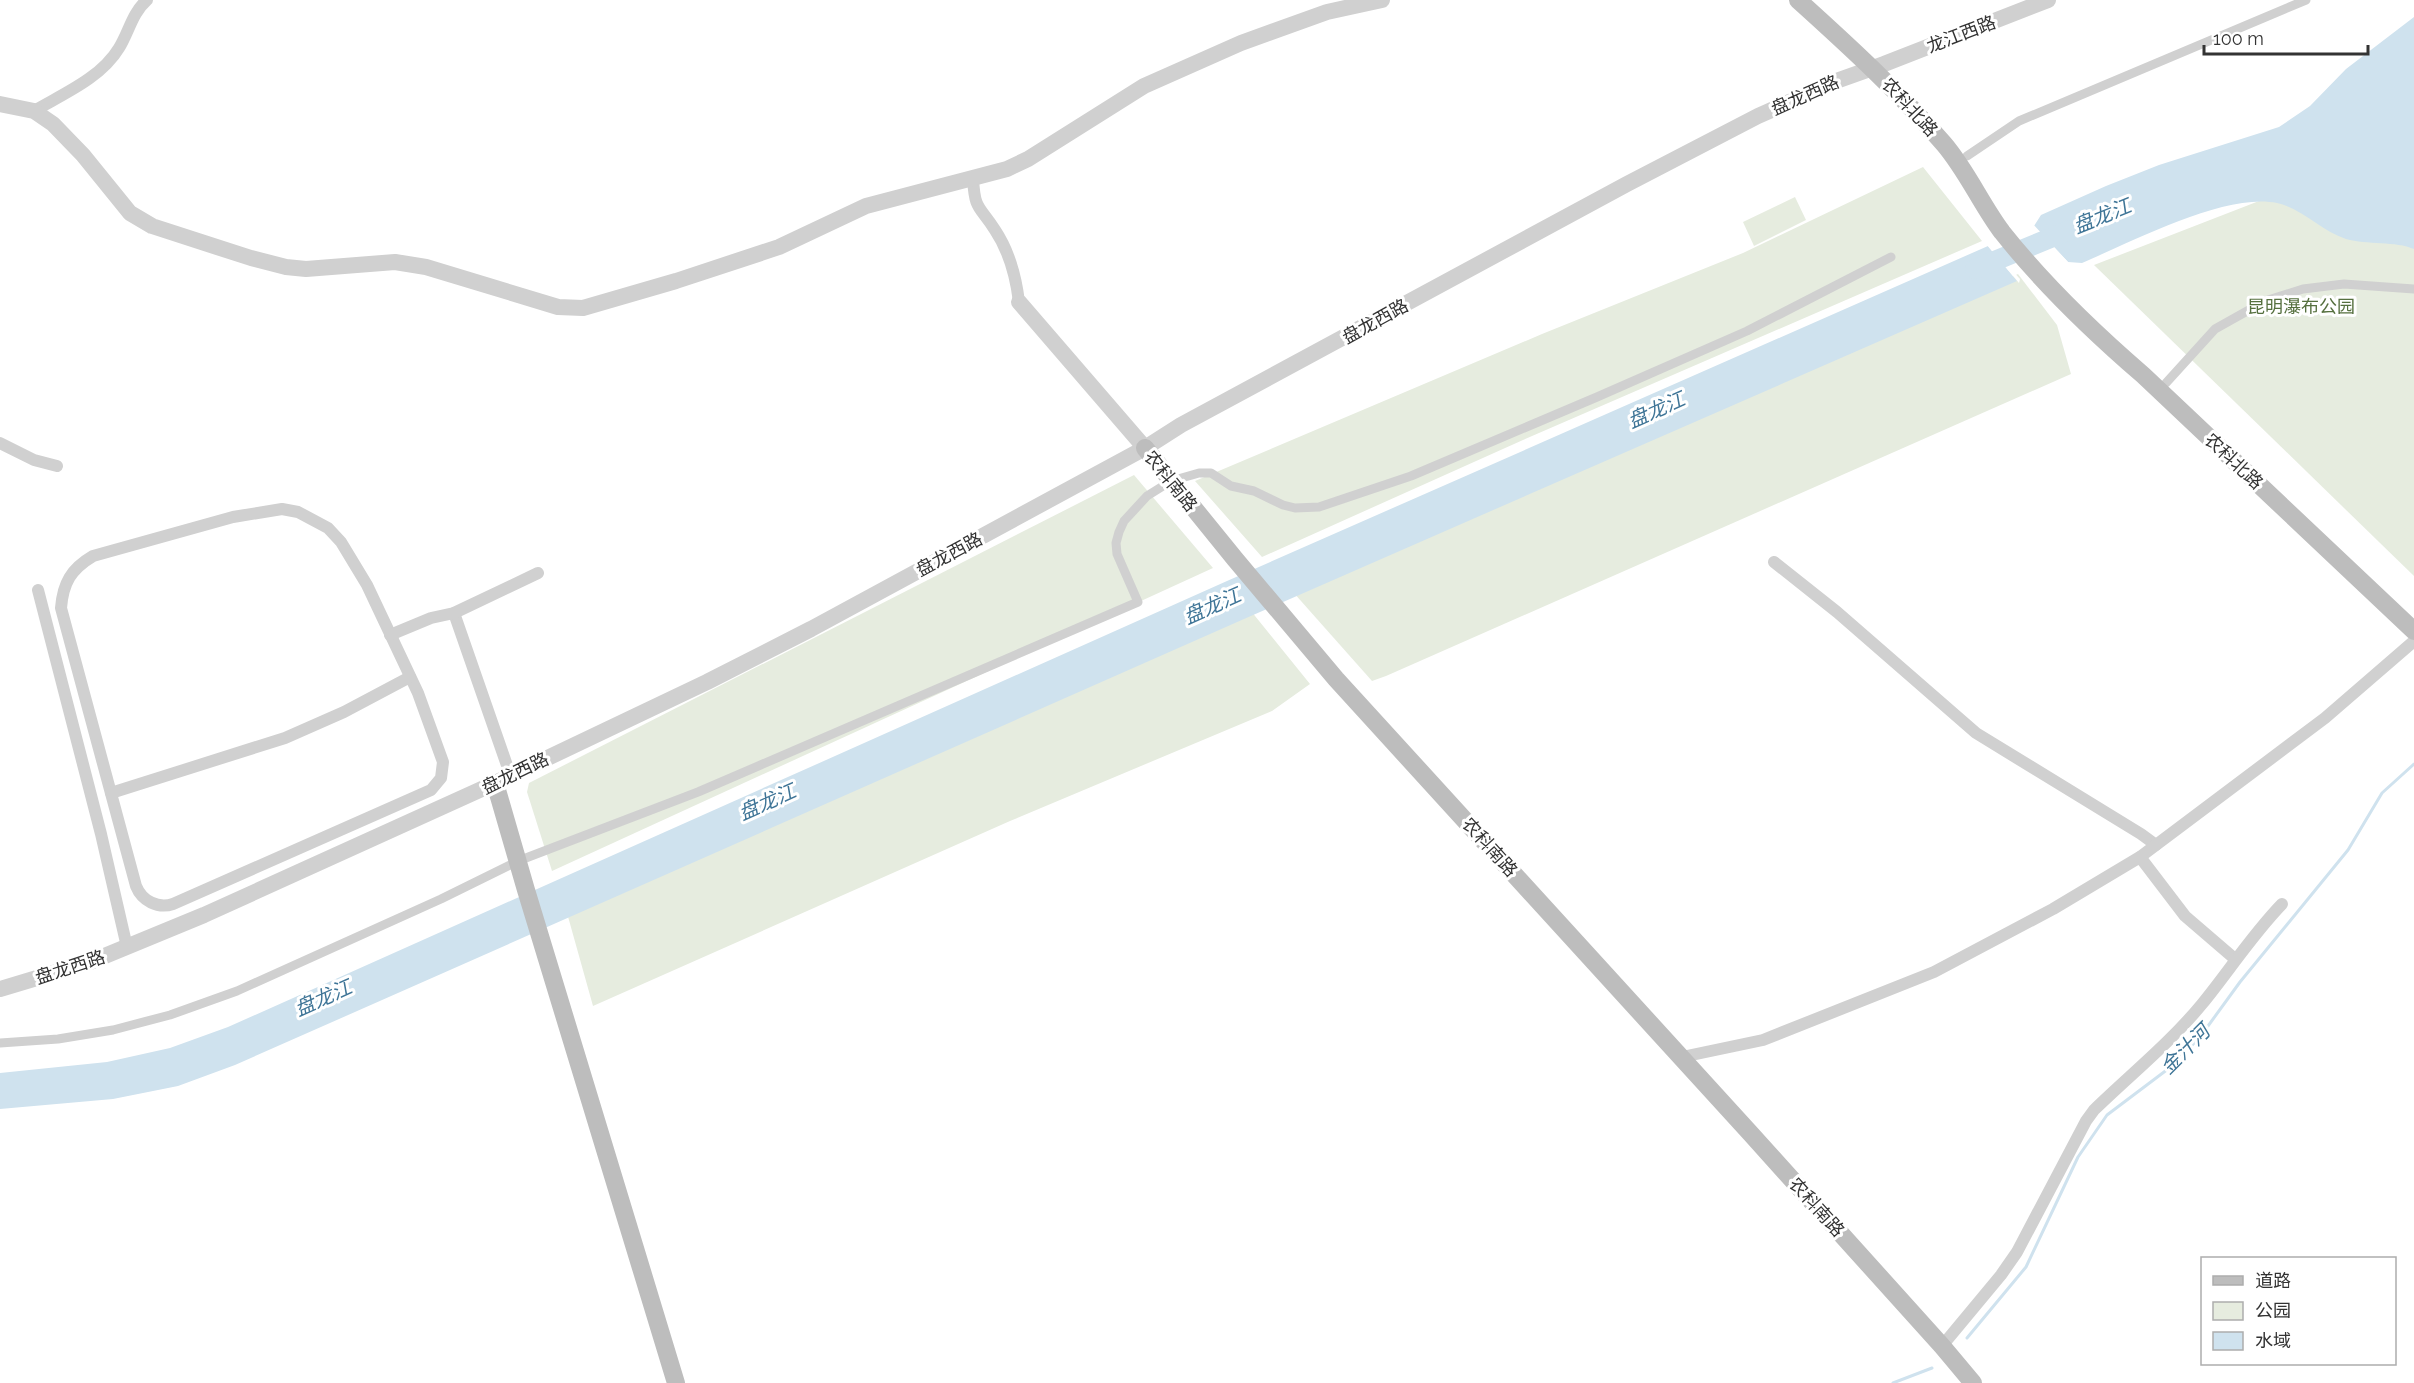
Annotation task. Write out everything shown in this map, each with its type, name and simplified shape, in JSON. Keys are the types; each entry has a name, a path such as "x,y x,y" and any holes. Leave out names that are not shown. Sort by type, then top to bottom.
{"main road":[{"name":"农科北路","path":"1798,0 1879,66 1944,144 2006,227"},
{"name":"农科北路","path":"1814,0 1953,138 1966,156 2006,227"},
{"path":"2006,227 2057,288"},
{"name":"农科北路","path":"2057,288 2166,383 2414,618"},
{"name":"农科北路","path":"2057,288 2096,334 2143,375 2414,631"},
{"name":"农科南路","path":"1145,448 1292,628 1682,1057 1973,1383"},
{"path":"503,779 525,890 676,1383"}],"street":[{"path":"34,111 100,71 119,48 136,11 147,0"},
{"path":"0,104 34,111 53,124 83,155 130,213 152,226 286,267 306,269 395,262 426,267 558,308 583,308 676,281 779,247 866,206 1007,169 1028,159 1143,86 1241,43 1327,12 1382,0"},
{"name":"龙江西路","path":"1879,66 2048,0"},
{"path":"1966,156 2019,121 2306,0"},
{"name":"盘龙西路","path":"0,989 90,962 204,915 503,779 706,682 801,634 1145,448 1181,425 1698,147 1839,80 1879,66"},
{"path":"973,179 977,208 996,230 1016,275 1019,302"},
{"path":"0,1043 57,1040 113,1030 170,1016 237,991 441,899 518,861 698,792 1138,602 1117,554 1116,543 1124,521 1147,496 1171,480 1199,473 1211,473 1231,486 1254,491 1283,505 1295,508 1319,507 1411,476 1618,388 1747,331 1891,257"},
{"path":"2166,383 2215,329 2265,301 2303,289 2344,284 2414,289"},
{"name":"农科南路","path":"1019,302 1145,448"},
{"path":"0,443 34,460 57,466"},
{"path":"282,509 298,512 328,528 341,542 367,585 390,634 410,677 442,762 443,771 437,785 431,790 258,868 173,904 159,906 138,892 61,608 65,584 71,573 93,556 233,517 267,510 282,509"},
{"path":"1774,562 1837,612 1976,733 2142,834 2156,845"},
{"path":"390,634 431,618 454,613 538,573"},
{"path":"38,590 106,854 127,947"},
{"path":"454,613 503,779"},
{"path":"1682,1057 1762,1040 1934,972 2053,909 2140,857 2325,718 2414,640"},
{"path":"111,793 285,738 344,712 410,677"},
{"path":"2140,857 2185,916 2235,959"},
{"path":"1942,1346 2001,1275 2017,1252 2094,1110 2189,1019 2235,959 2282,904"}],"green space":[{"name":"昆明瀑布公园","path":"2414,141 2414,576 2094,265"},
{"path":"1923,167 1982,241 1523,440 1262,557 1195,481 1542,334 1743,253"},
{"path":"1795,197 1806,220 1754,246 1743,222"},
{"path":"2018,274 2057,325 2071,374 1386,676 1372,681 1293,592"},
{"path":"1134,475 1213,568 552,871 527,792 529,783"},
{"path":"1251,611 1310,684 1272,711 1010,821 593,1006 567,913"}],"water":[{"path":"2414,17 2414,249 2346,239 2328,231 2304,215 2277,203 2256,202 2232,205 2206,212 2152,232 2082,263 2068,262 2034,226 2041,215 2106,186 2159,165 2279,127 2310,106 2346,69"},
{"path":"1988,246 2017,281 1244,619 235,1065 178,1086 113,1099 0,1109 0,1073 107,1062 170,1048 228,1027 1227,581"}],"pier":[{"path":"2032,223 2071,265 2066,264 2032,228"},
{"path":"1988,243 2020,279 2019,283 1986,244"}],"waterway":[{"name":"盘龙江","path":"1975,269 2070,230"},
{"name":"金汁河","path":"1967,1338 2026,1267 2078,1157 2107,1115 2172,1066 2200,1037 2240,982 2348,850 2382,793 2414,764"},
{"name":"金汁河","path":"1893,1383 1932,1368"}]}
